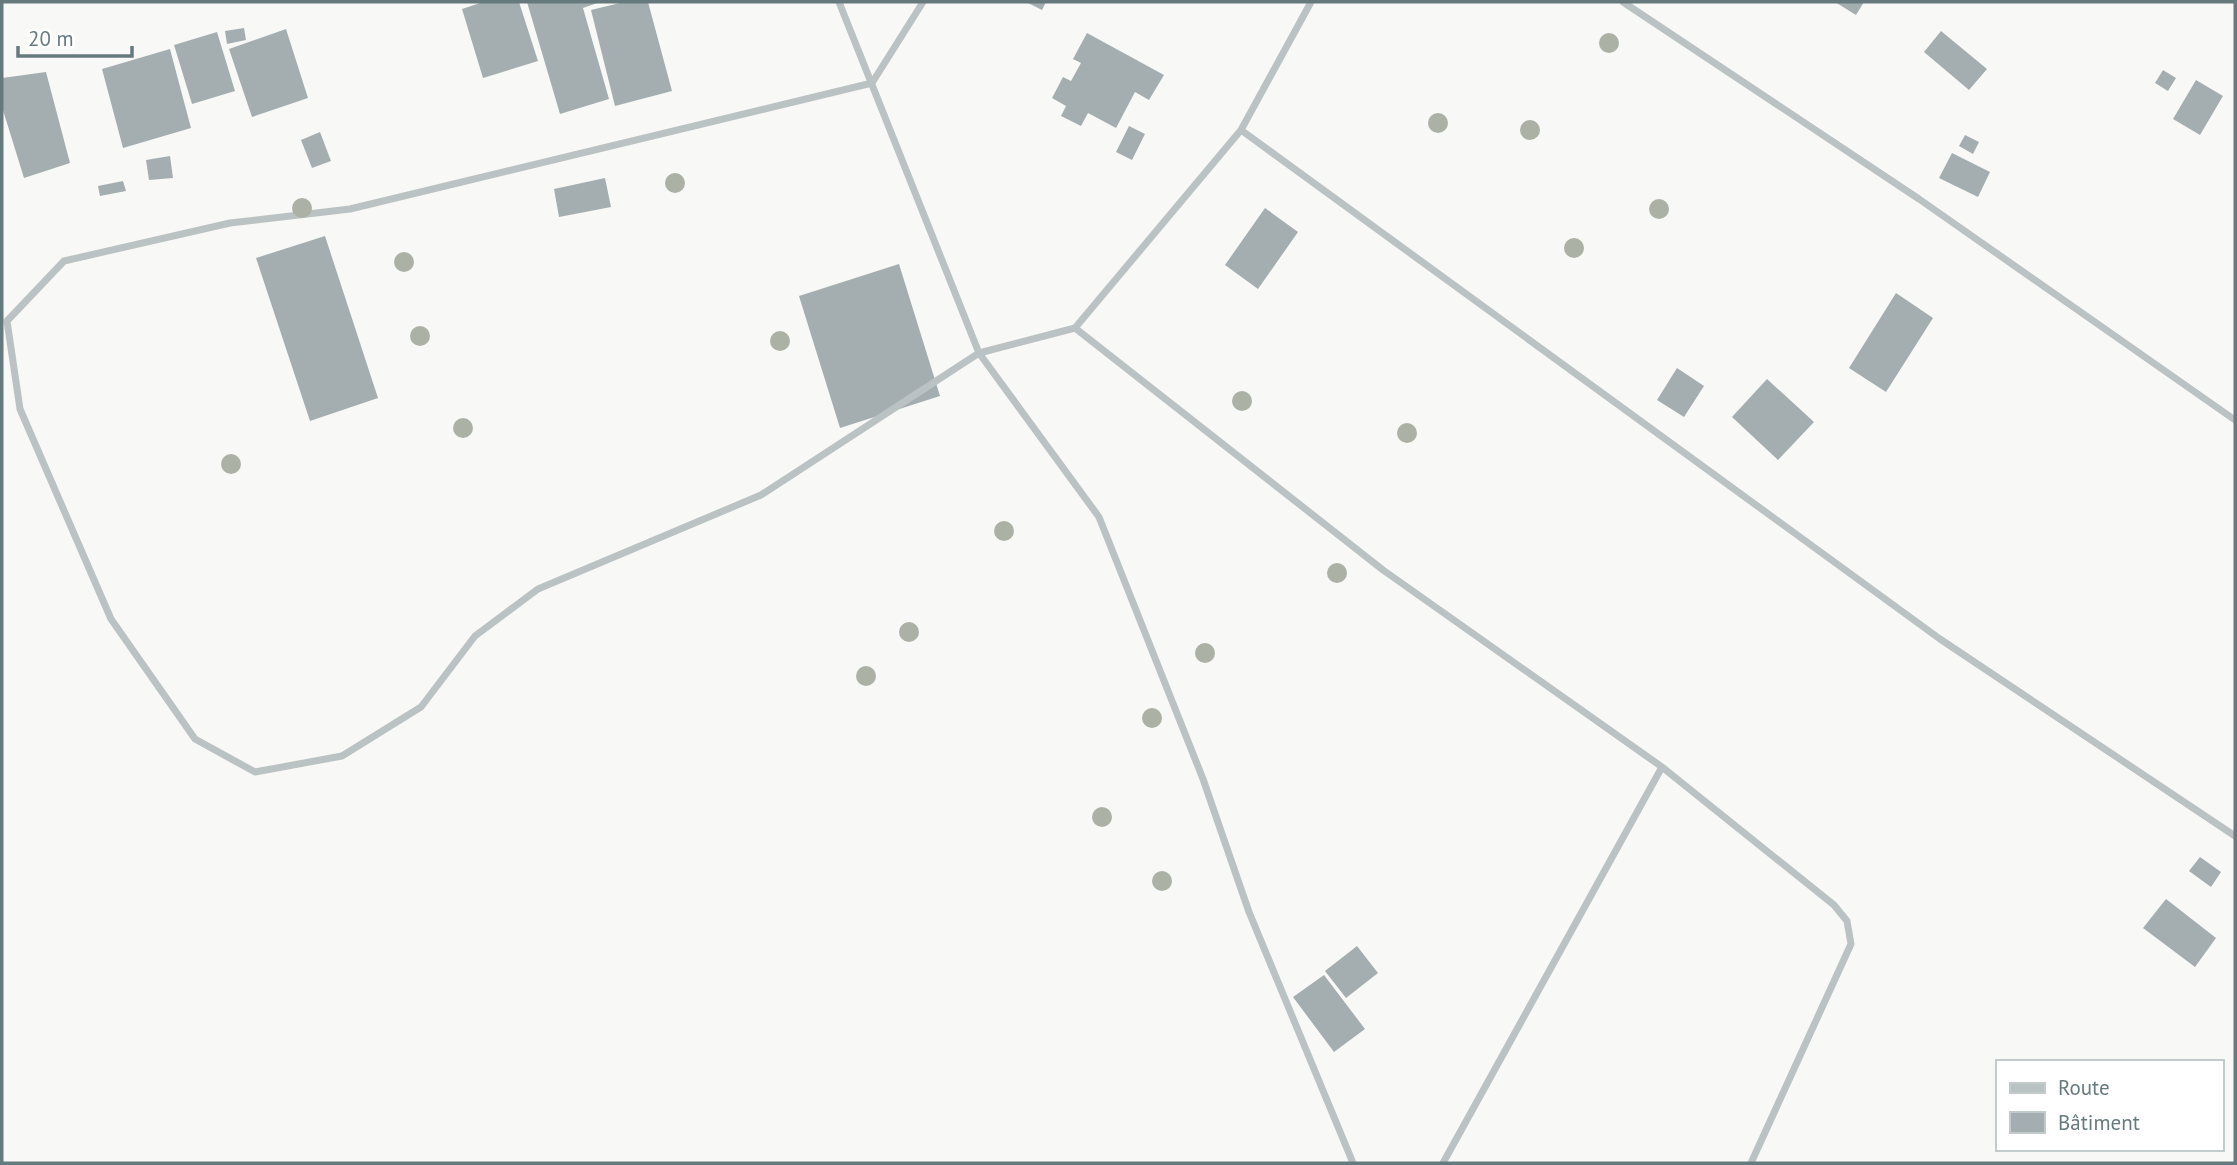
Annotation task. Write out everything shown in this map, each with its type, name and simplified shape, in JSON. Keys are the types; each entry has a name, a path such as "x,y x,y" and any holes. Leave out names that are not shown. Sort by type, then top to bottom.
{"street":[{"path":"839,2 979,353 1099,517 1203,779 1249,912 1353,1163"},
{"path":"923,2 872,83 350,209 230,223 65,261 8,321 20,409 111,619 195,739 256,772 342,756 421,706 475,636 538,589 761,495 979,353 1075,328 1241,130 1311,2"},
{"path":"1623,2 1930,206 2235,421"},
{"path":"1241,130 1940,639 2235,836"},
{"path":"1075,328 1383,570 1662,767 1833,905 1847,921 1850,944 1751,1163"},
{"path":"1443,1163 1662,767"}],"building":[{"path":"483,2 519,2 538,61 483,78 462,9"},
{"path":"527,2 600,2 583,8 609,99 560,114"},
{"path":"624,2 648,2 672,91 615,106 591,10"},
{"path":"1026,2 1046,2 1042,10"},
{"path":"1835,2 1864,2 1856,15"},
{"path":"244,28 246,40 227,44 225,31"},
{"path":"286,29 308,98 252,117 229,49"},
{"path":"1941,31 1987,69 1969,90 1924,52"},
{"path":"217,32 235,91 192,104 174,45"},
{"path":"1087,33 1164,75 1149,100 1135,92 1116,128 1088,113 1081,126 1061,116 1066,106 1052,98 1063,77 1071,81 1081,63 1073,59"},
{"path":"170,49 191,128 123,148 102,69"},
{"path":"2163,70 2176,78 2168,91 2155,83"},
{"path":"46,72 70,163 24,178 2,107 2,78"},
{"path":"2196,80 2223,96 2200,135 2173,119"},
{"path":"1129,126 1145,134 1132,160 1116,152"},
{"path":"320,132 331,161 312,168 301,140"},
{"path":"1965,135 1979,142 1973,154 1959,146"},
{"path":"1952,153 1990,172 1978,197 1939,178"},
{"path":"170,156 173,178 149,180 146,160"},
{"path":"605,178 611,207 559,217 554,189"},
{"path":"123,181 126,191 100,196 98,186"},
{"path":"1265,208 1298,232 1258,289 1225,265"},
{"path":"325,236 378,398 310,421 256,258"},
{"path":"899,264 940,396 840,428 799,296"},
{"path":"1896,293 1933,318 1886,392 1849,368"},
{"path":"1677,368 1704,386 1684,417 1657,400"},
{"path":"1767,379 1814,422 1778,460 1732,417"},
{"path":"2200,857 2221,872 2211,887 2189,871"},
{"path":"2166,899 2216,938 2195,967 2143,928"},
{"path":"1357,946 1378,973 1346,998 1325,971"},
{"path":"1324,975 1365,1029 1334,1052 1293,997"}]}
